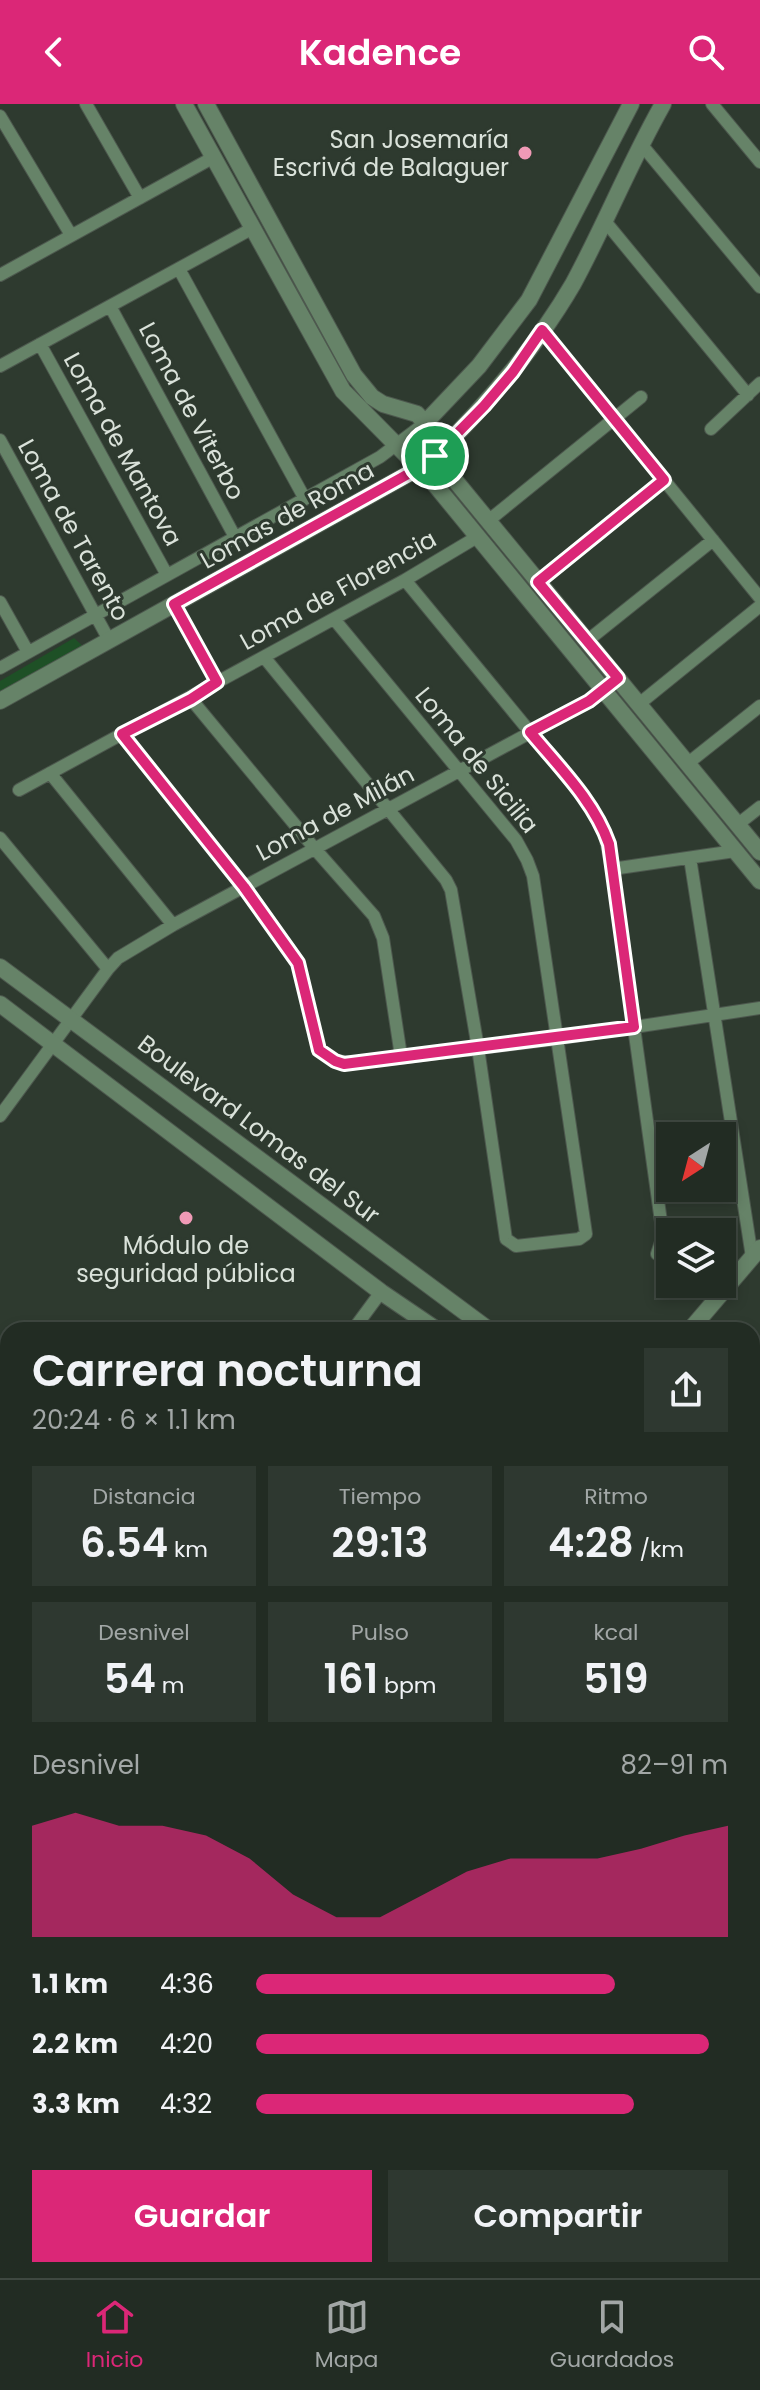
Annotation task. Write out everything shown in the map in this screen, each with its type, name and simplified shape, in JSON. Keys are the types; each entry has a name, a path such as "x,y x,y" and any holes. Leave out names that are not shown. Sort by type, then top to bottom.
{"street":[{"path":"86,104 140,198"},
{"path":"184,104 335,379 419,468 760,881"},
{"path":"206,104 354,375 372,397 383,404 411,411 425,423 435,456 760,852"},
{"name":"Lomas de Roma","path":"0,668 380,457 425,423 479,366 529,300 631,104"},
{"name":"Lomas de Roma","path":"0,701 419,468 435,456 494,395 572,284 663,104"},
{"path":"712,104 760,162"},
{"path":"0,116 71,235"},
{"path":"641,144 760,287"},
{"path":"1,273 214,157"},
{"path":"604,220 748,395"},
{"path":"0,366 253,228"},
{"path":"179,269 305,499"},
{"name":"Loma de Viterbo","path":"110,306 235,537"},
{"path":"542,330 760,598"},
{"name":"Loma de Mantova","path":"40,344 167,575"},
{"path":"711,429 760,383"},
{"path":"488,521 641,397"},
{"name":"Loma de Tarento","path":"0,440 109,640"},
{"path":"538,582 664,480"},
{"name":"Loma de Florencia","path":"19,790 191,699 477,537"},
{"path":"587,641 713,540"},
{"path":"405,580 597,817 609,844 661,1218"},
{"path":"0,602 28,652"},
{"path":"174,604 217,682"},
{"path":"639,704 760,606"},
{"name":"Loma de Sicilia","path":"334,619 516,840 527,860 533,876 586,1234 579,1239 516,1246 510,1245 506,1239 478,1048"},
{"path":"264,657 446,880 451,890 478,1048"},
{"name":"Loma de Milán","path":"0,1116 118,958 173,925 589,701 618,678"},
{"path":"191,699 374,916 380,927 401,1056"},
{"path":"687,764 760,706"},
{"path":"122,734 244,887 298,963 319,1050 344,1064 555,1039 760,1008"},
{"path":"50,773 173,925"},
{"path":"737,825 760,807"},
{"path":"0,838 108,969"},
{"path":"612,869 735,851"},
{"path":"690,858 713,1015 756,1252 697,1322"},
{"name":"Boulevard Lomas del Sur","path":"0,967 478,1322"},
{"path":"0,1004 381,1292 425,1322"},
{"path":"359,1322 381,1292"}],"green space":[{"path":"74,638 87,650 0,699 0,681"}],"place":[{"name":"San Josemaría Escrivá de Balaguer","path":"525,153"},
{"name":"Módulo de seguridad pública","path":"186,1218"}],"route":[{"path":"542,330 664,480 538,582 618,678 589,701 530,732 586,800 609,844 634,1027 344,1064 319,1050 298,963 244,887 122,734 191,699 217,682 174,604 404,477 435,456 513,372 542,330"}]}
